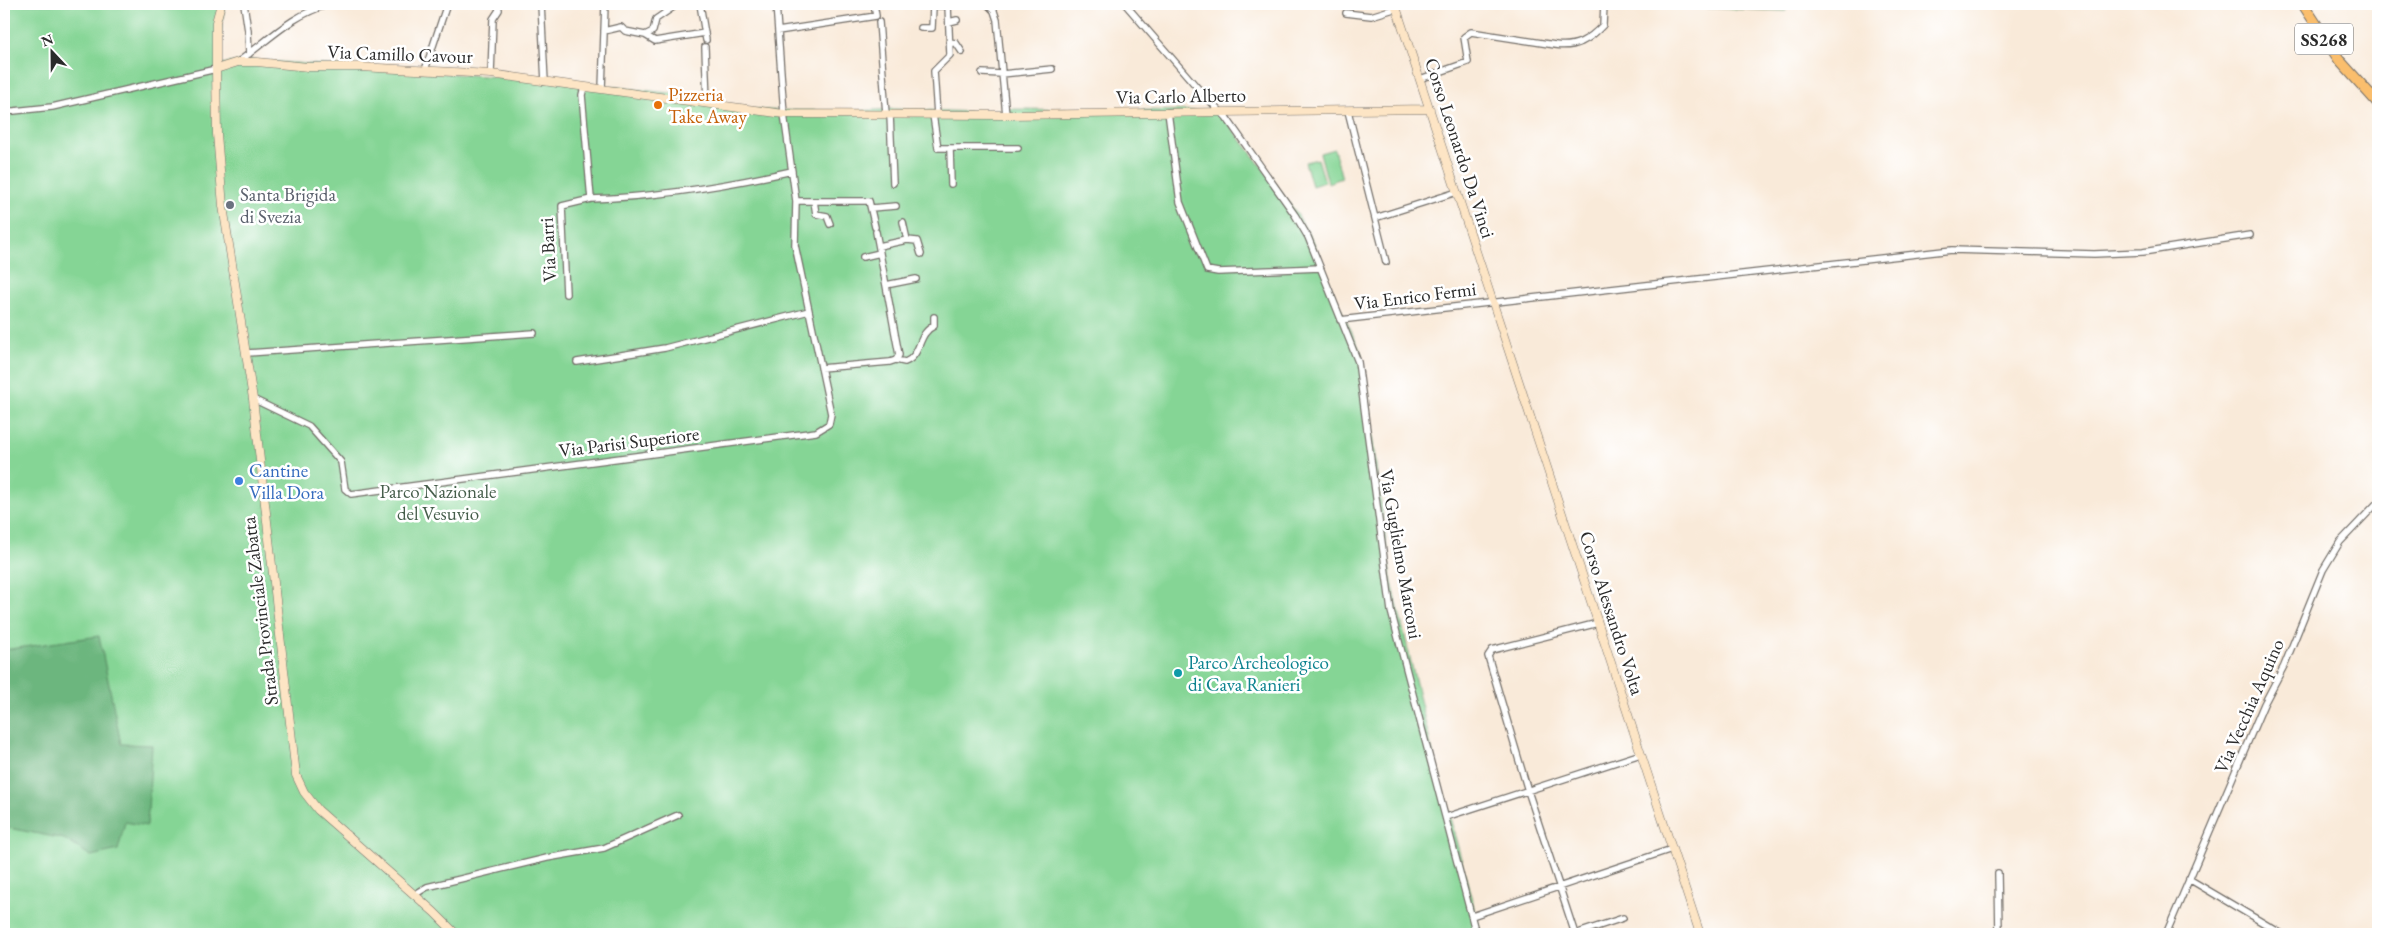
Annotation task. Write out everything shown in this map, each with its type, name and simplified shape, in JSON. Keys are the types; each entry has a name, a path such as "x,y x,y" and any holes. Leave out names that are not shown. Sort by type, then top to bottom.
{"highway":[{"name":"SS268","path":"2302,4 2331,49 2362,87 2378,103"}],"street":[{"name":"Strada Provinciale Zabatta","path":"221,4 216,22 217,134 226,230 253,399 283,673 298,781 318,810 456,934"},
{"path":"244,4 249,54"},
{"path":"238,62 292,19 315,8 330,4"},
{"path":"425,70 447,4"},
{"path":"491,74 493,19 499,10 498,4"},
{"path":"541,4 545,82"},
{"path":"602,89 605,4"},
{"path":"645,36 653,31 656,19 678,4"},
{"path":"700,4 706,33 707,103"},
{"name":"Via Parisi Superiore","path":"253,399 307,424 341,462 345,489 351,494 816,432 830,424 832,414 795,245 796,202 784,114 776,4"},
{"path":"778,31 876,16 874,4"},
{"path":"921,28 932,28 933,6 967,4"},
{"path":"987,4 994,11 997,20 1006,115"},
{"name":"Via Guglielmo Marconi","path":"1125,4 1220,112 1295,215 1308,237 1358,362 1391,611 1476,934"},
{"path":"1420,79 1468,62 1464,37 1471,32 1555,45 1579,44 1603,25 1604,4"},
{"path":"948,5 949,58 934,71 938,148 1018,148"},
{"path":"1346,13 1371,16 1396,6"},
{"name":"Corso Leonardo Da Vinci","path":"1396,6 1493,302"},
{"path":"949,22 957,20"},
{"path":"879,22 893,183"},
{"path":"604,31 621,27 628,32 645,36 655,41 706,33"},
{"path":"949,42 956,43 962,52"},
{"name":"Via Camillo Cavour","path":"216,69 238,62 491,74 784,114"},
{"path":"4,111 52,107 216,69"},
{"path":"982,73 1002,74 1052,69"},
{"path":"584,87 582,95 591,199 632,198 703,189 792,171"},
{"name":"Via Carlo Alberto","path":"784,114 1006,115 1430,109"},
{"path":"1348,111 1386,262"},
{"path":"1168,112 1180,202 1207,270 1218,272 1320,268"},
{"path":"950,148 951,184"},
{"path":"1375,218 1457,192"},
{"name":"Via Barri","path":"566,294 562,206 591,199"},
{"path":"814,201 813,215 827,216 830,224"},
{"path":"796,202 869,201 898,349 896,360"},
{"path":"871,208 896,206"},
{"path":"903,222 907,240"},
{"name":"Via Enrico Fermi","path":"1340,320 1952,250 2094,254 2143,252 2250,235"},
{"path":"879,246 907,240 917,241 921,254"},
{"path":"863,257 880,253"},
{"path":"886,285 916,279"},
{"name":"Corso Alessandro Volta","path":"1493,302 1700,934"},
{"path":"577,362 665,348 809,310"},
{"path":"821,368 896,360 905,362 914,356 919,341 927,330 934,326 934,316"},
{"path":"247,354 534,332"},
{"name":"Via Vecchia Aquino","path":"2166,934 2264,704 2284,666 2323,570 2340,542 2378,502"},
{"path":"1598,623 1492,650 1488,656 1528,790 1575,934 1623,918"},
{"path":"1446,817 1641,754"},
{"path":"414,895 427,887 547,858 604,848 678,815"},
{"path":"1472,916 1672,849"},
{"path":"1998,873 1999,934"},
{"path":"2189,879 2282,934"}],"green space":[{"name":"Parco Nazionale del Vesuvio","path":"4,4 226,4 222,20 220,64 252,60 558,81 679,94 745,110 854,111 894,109 1004,113 1008,109 1219,111 1296,212 1315,245 1322,269 1361,352 1391,578 1430,742 1481,934 4,934"},
{"path":"1606,4 1785,4 1786,11 1679,7 1607,8"},
{"path":"1334,149 1342,178 1328,183 1320,153"},
{"path":"1318,159 1325,182 1312,186 1305,162"},
{"path":"99,636 121,744 152,745 147,826 125,822 118,850 91,856 64,839 4,827 4,650"}],"place":[{"name":"Pizzeria Take Away","path":"658,105"},
{"name":"Santa Brigida di Svezia","path":"230,205"},
{"name":"Cantine Villa Dora","path":"239,481"},
{"name":"Parco Archeologico di Cava Ranieri","path":"1178,673"}]}
